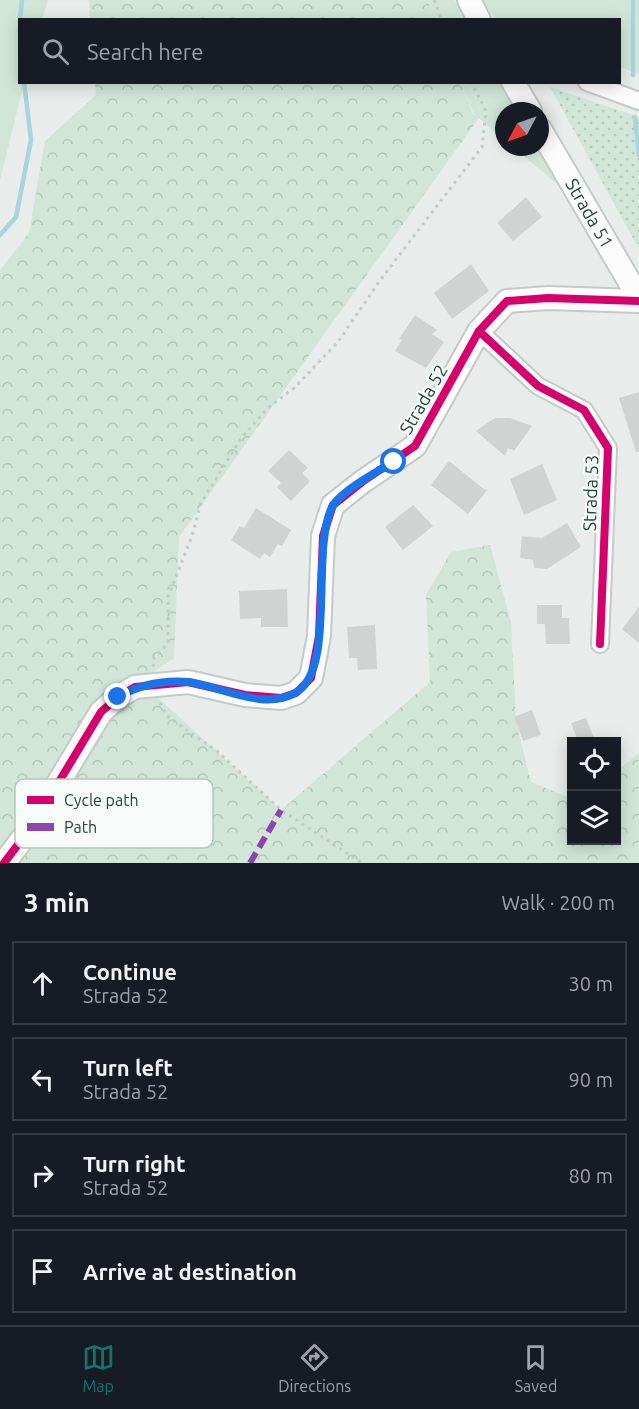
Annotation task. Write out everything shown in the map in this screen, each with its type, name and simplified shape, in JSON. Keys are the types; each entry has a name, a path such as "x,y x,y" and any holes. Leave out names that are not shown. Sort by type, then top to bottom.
{"street":[{"path":"469,0 478,18"},
{"path":"514,84 525,102"},
{"path":"592,84 639,101"},
{"name":"Strada 51","path":"549,144 639,299"},
{"name":"Strada 52","path":"61,779 101,712 118,697 135,687 188,682 254,697 281,698 296,693 311,678 317,657 323,536 333,505 415,446 479,331 507,301 548,298 639,299"},
{"name":"Strada 53","path":"479,331 538,386 584,410 608,448 600,644"},
{"name":"Strada 52","path":"4,863 15,848"}],"path":[{"path":"434,0 441,18"},
{"path":"362,863 281,810 218,752 167,716 150,684 154,658 168,643 168,597 192,536 201,503 242,437 268,408 294,388 338,342 381,279 483,147 486,111 472,84"}],"green space":[{"path":"0,0 48,0 42,18 18,18 18,84 24,84 0,180"},
{"path":"89,0 428,0 433,18 90,18"},
{"path":"428,0 455,0 463,18 433,18"},
{"path":"482,0 639,0 639,74 621,67 621,18 495,18"},
{"path":"95,84 460,84 473,114 479,118 179,537 174,658 153,672 133,680 57,779 15,779 15,834 0,854 0,270 29,233 45,141 96,95"},
{"path":"460,84 500,84 510,102 495,102 495,132 474,114"},
{"path":"550,87 639,117 639,249"},
{"path":"524,156 541,156 557,184"},
{"path":"490,545 511,622 516,722 531,782 567,796 567,845 621,845 621,768 639,753 639,863 16,863 26,848 213,848 213,779 70,779 113,712 138,697 153,693 281,810 430,682 426,595 451,552"}],"building":[{"path":"526,197 542,217 513,241 497,223"},
{"path":"471,264 489,291 452,319 434,293"},
{"path":"415,315 437,330 432,334 444,342 426,368 395,351 402,340 399,339"},
{"path":"639,392 639,452 636,452 619,398"},
{"path":"495,418 510,418 532,426 514,451 508,448 505,456 476,431"},
{"path":"289,450 308,468 302,473 310,481 291,501 277,487 281,483 268,471"},
{"path":"449,461 485,490 488,489 468,514 431,485"},
{"path":"542,464 557,500 524,515 510,479"},
{"path":"413,505 433,526 403,550 385,527"},
{"path":"256,508 291,530 282,546 278,544 270,557 264,553 260,559 231,540 240,526 244,528"},
{"path":"567,523 581,547 547,569 534,568 533,560 520,558 522,536 542,538"},
{"path":"287,589 288,627 261,627 261,618 240,619 239,591"},
{"path":"537,605 562,605 562,618 569,618 570,644 546,644 545,624 537,624"},
{"path":"639,607 639,643 622,629"},
{"path":"375,625 377,669 358,670 357,658 349,658 347,627"},
{"path":"532,710 541,735 523,741 514,717"},
{"path":"586,718 593,737 576,737 571,723"}],"waterway":[{"path":"20,18 22,0"},
{"path":"633,0 633,75"},
{"path":"0,235 16,217 31,140 24,84"},
{"path":"635,117 639,155"}],"marked path":[{"path":"250,863 281,810"}],"cycle path":[{"path":"61,779 101,712 118,697 135,687 188,682 245,695 281,698 296,693 311,678 319,636 323,536 333,505 415,446 479,331 507,301 548,298 639,301"},
{"path":"479,331 538,386 584,410 608,448 600,644"},
{"path":"4,863 15,848"}],"route":[{"path":"118,697 135,687 156,683 188,682 263,699 281,698 296,693 311,678 317,657 323,536 333,505 362,482 394,462"}]}
